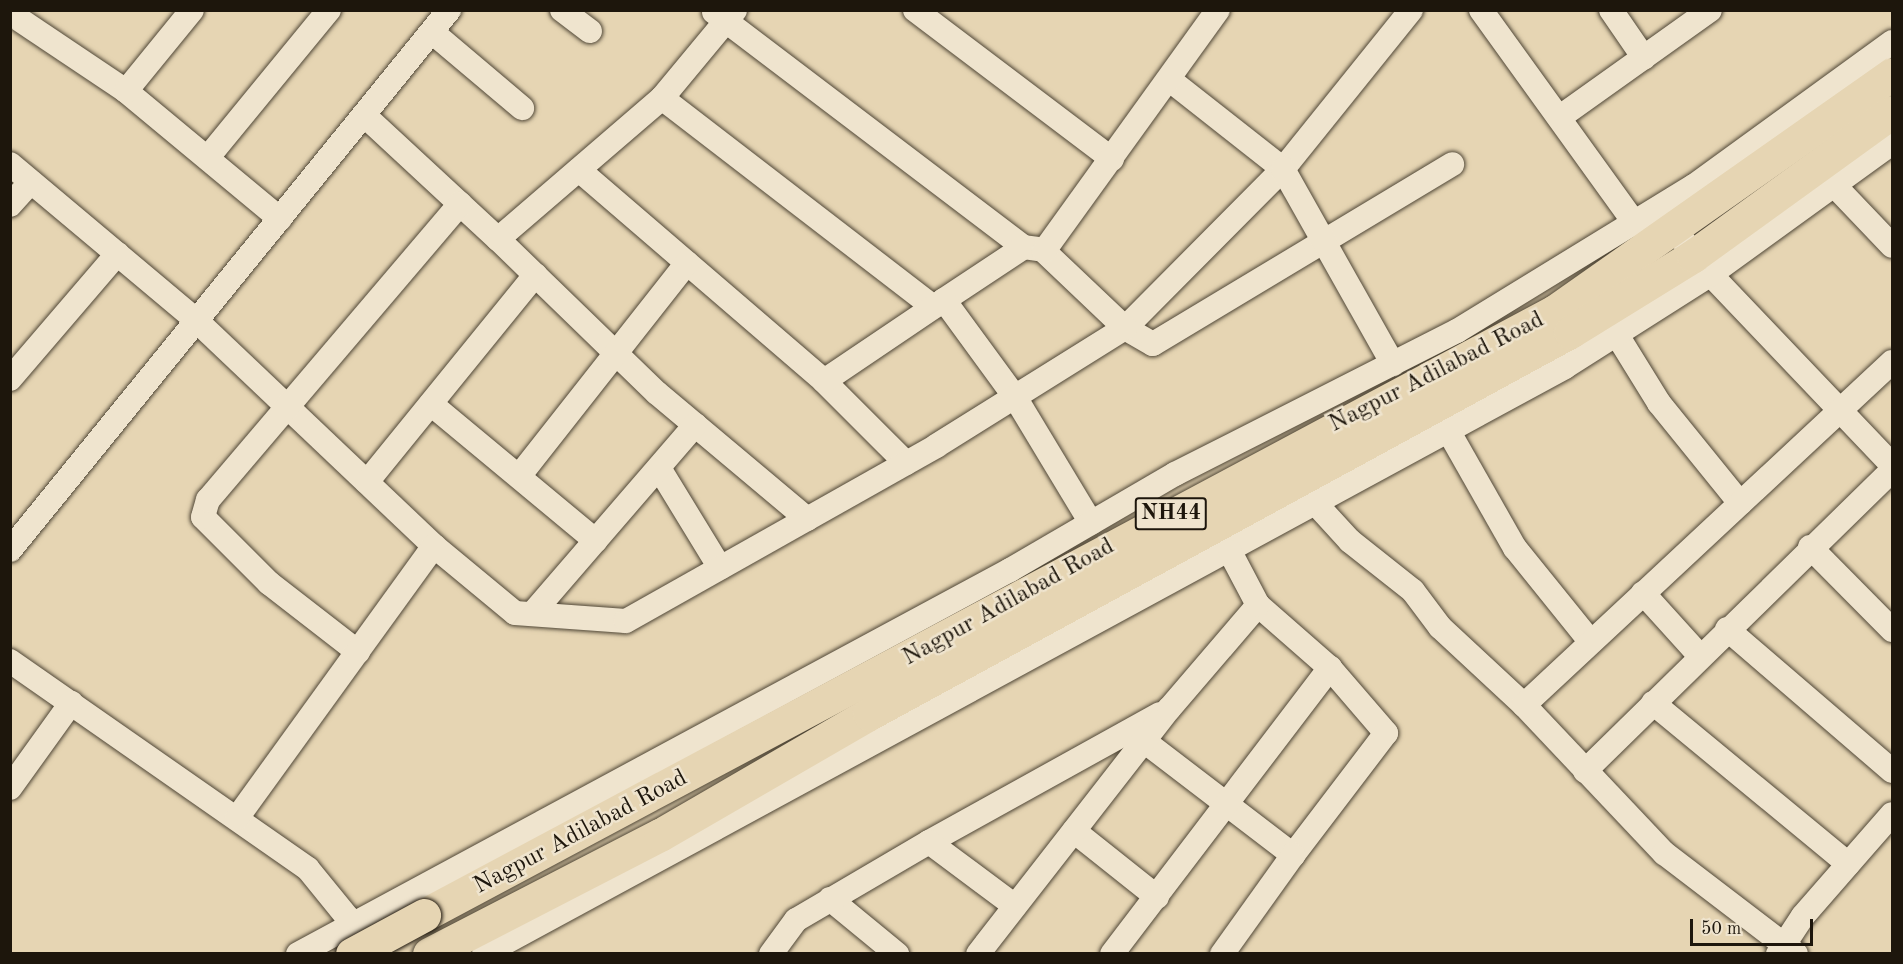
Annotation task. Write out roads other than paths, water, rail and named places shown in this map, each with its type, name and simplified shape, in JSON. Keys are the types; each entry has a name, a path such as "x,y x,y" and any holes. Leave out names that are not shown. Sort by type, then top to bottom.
{"highway":[{"name":"Nagpur Adilabad Road","path":"352,940 424,915 810,713 1328,413 1555,311 1686,242 1893,74"},
{"name":"Nagpur Adilabad Road","path":"434,951 660,835 869,714 1363,450 1893,112"}],"street":[{"path":"126,91 192,10"},
{"path":"209,156 329,10"},
{"path":"14,539 198,321 449,10"},
{"path":"562,10 590,31"},
{"path":"915,10 944,19 1112,159"},
{"path":"824,381 939,304 1034,249 1112,159 1218,10"},
{"path":"10,164 198,321 435,546 515,613 626,621 906,463 1125,328 1283,169 1411,10"},
{"path":"1481,10 1636,225 1686,242 1893,465"},
{"path":"1611,10 1644,58"},
{"path":"1560,117 1710,10"},
{"path":"498,239 662,99 724,14 1034,249 1125,328 1153,344 1325,243 1452,164"},
{"path":"20,20 126,91 209,156 280,219"},
{"path":"432,32 522,108"},
{"path":"484,954 1317,505 1617,335 1686,242 1893,42"},
{"path":"1170,80 1283,169 1393,364"},
{"path":"662,99 939,304 1015,397 1090,523"},
{"path":"364,115 498,239 616,353 695,425 807,519"},
{"path":"1686,242 1834,185 1893,143"},
{"path":"579,170 824,381 906,463"},
{"path":"10,205 31,182"},
{"path":"1834,185 1893,246"},
{"path":"358,652 269,583 203,517 208,500 460,204"},
{"path":"298,954 352,940 1090,523 1328,413 1393,364 1636,225"},
{"path":"10,379 117,254"},
{"path":"520,475 687,263"},
{"path":"367,482 535,275"},
{"path":"1617,335 1659,403 1740,503"},
{"path":"1524,705 1590,641 1893,362"},
{"path":"431,404 520,475 596,541"},
{"path":"532,614 695,425"},
{"path":"1449,432 1515,548 1590,641"},
{"path":"659,468 720,568"},
{"path":"1584,771 1810,547 1893,470"},
{"path":"1317,505 1350,540 1413,591 1485,674 1524,705 1664,853 1786,951 1848,864 1893,814"},
{"path":"237,818 435,546"},
{"path":"1810,547 1893,630"},
{"path":"1222,954 1293,855 1386,733 1330,668 1258,605 1230,552"},
{"path":"1643,593 1700,656"},
{"path":"978,954 1169,709 1258,605"},
{"path":"1727,629 1893,771"},
{"path":"10,661 308,869 362,954"},
{"path":"1112,954 1330,668"},
{"path":"10,788 71,703"},
{"path":"1653,703 1848,864"},
{"path":"771,954 796,920 830,899 1169,709"},
{"path":"1144,741 1293,855"},
{"path":"1074,831 1157,897"},
{"path":"929,842 1015,906"},
{"path":"830,899 897,954"}]}
